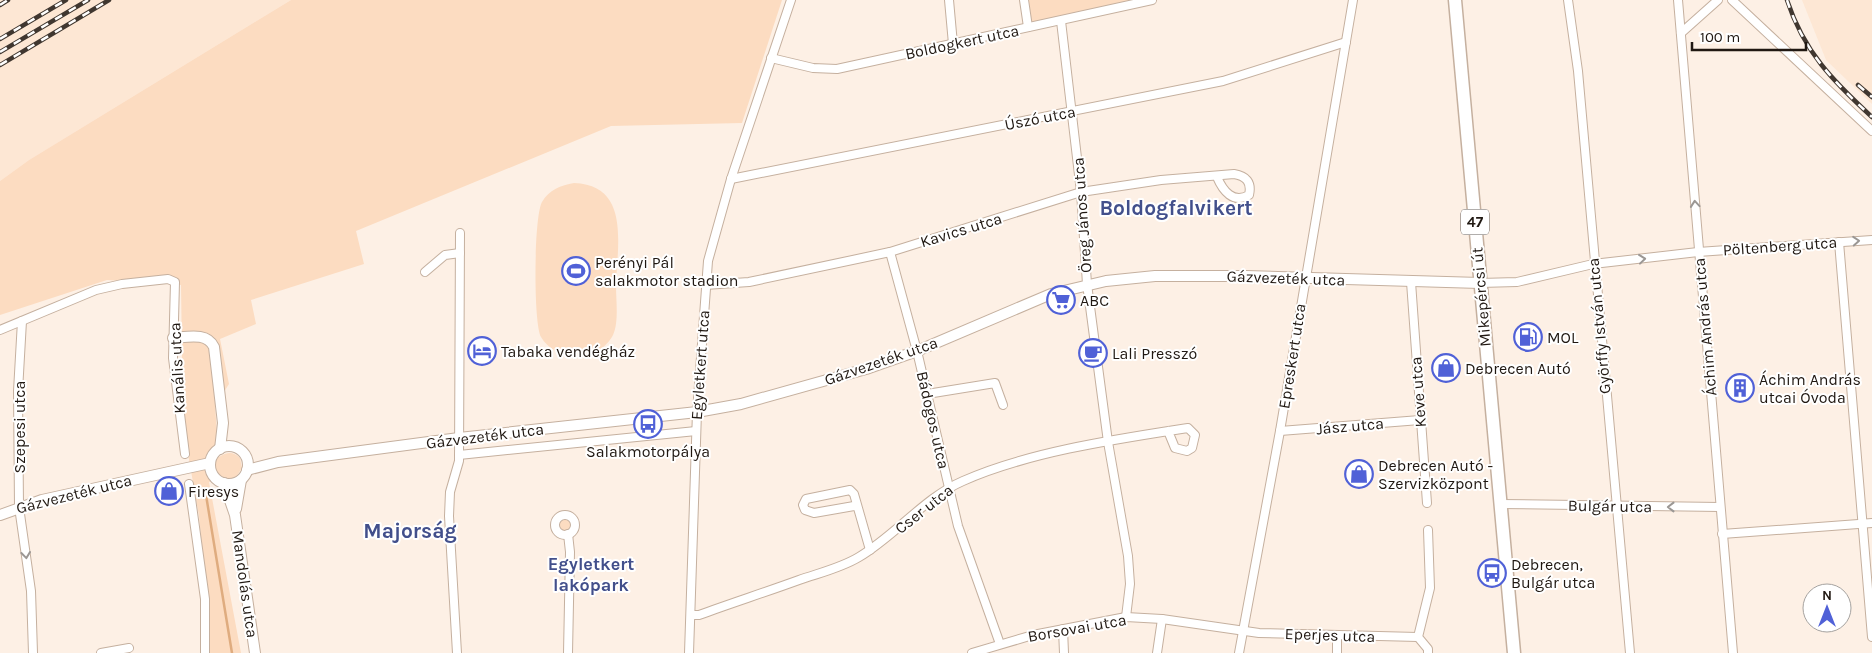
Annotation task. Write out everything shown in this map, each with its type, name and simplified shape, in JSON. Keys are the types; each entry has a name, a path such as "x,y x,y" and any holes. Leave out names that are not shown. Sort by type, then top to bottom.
{"main road":[{"name":"Mikepércsi út","path":"1455,0 1499,504 1514,653"}],"street":[{"name":"Egyletkert utca","path":"689,653 696,431 705,284 710,248 791,0"},
{"path":"949,0 953,44"},
{"path":"1024,0 1028,27"},
{"name":"Boldogkert utca","path":"771,58 824,70 1061,21 1152,0"},
{"name":"Epreskert utca","path":"1239,653 1280,431 1353,0"},
{"name":"Györffy István utca","path":"1568,0 1578,71 1630,653"},
{"name":"Áchim András utca","path":"1678,0 1733,653"},
{"path":"1682,33 1718,0"},
{"path":"1732,0 1872,131"},
{"name":"Öreg János utca","path":"1061,21 1081,192 1087,284 1108,442 1128,556 1130,584 1126,617"},
{"name":"Úszó utca","path":"731,179 1223,81 1346,42"},
{"name":"Kavics utca","path":"705,284 749,282 890,252 1081,192 1161,180 1217,177"},
{"path":"457,653 449,516 450,492 459,455 460,233"},
{"name":"Pöltenberg utca","path":"1480,283 1517,282 1594,264 1698,252 1872,240"},
{"path":"1839,242 1872,637"},
{"name":"Bádogos utca","path":"890,252 918,351 958,526 1000,644"},
{"path":"424,272 445,255 460,253"},
{"name":"Gázvezeték utca","path":"247,470 278,462 459,438 697,412 760,398 866,369 918,351 1051,294 1087,284 1155,276 1246,276 1305,280 1480,283"},
{"name":"Kanális utca","path":"22,321 96,290 122,284 168,279 175,282 173,338 175,383 185,454"},
{"name":"Keve utca","path":"1412,282 1420,420 1428,503"},
{"path":"0,330 22,321"},
{"name":"Szepesi utca","path":"22,321 18,391 20,507 31,591 32,653"},
{"path":"173,338 203,337 212,343 216,356 223,424 220,449"},
{"path":"927,394 995,383 1003,405"},
{"name":"Jász utca","path":"1280,431 1420,420"},
{"path":"223,424 235,447 246,457 247,470 241,480 233,484 224,483 214,477 210,463 212,457 220,449 235,447"},
{"path":"459,455 696,431"},
{"name":"Cser utca","path":"691,615 699,615 843,565 870,550 948,488 988,470 1108,442 1168,431"},
{"name":"Gázvezeték utca","path":"246,457 278,462"},
{"name":"Gázvezeték utca","path":"0,514 42,500 210,463"},
{"name":"Gázvezeték utca","path":"179,470 204,472 214,477"},
{"name":"Mandolás utca","path":"235,515 241,480"},
{"name":"Mandolás utca","path":"224,483 235,515 255,653"},
{"path":"189,484 205,599 206,653"},
{"path":"854,506 814,513 805,510 803,505 806,499 816,495 850,490 854,494 870,550"},
{"name":"Bulgár utca","path":"1499,504 1720,507"},
{"path":"1722,534 1872,523"},
{"path":"1428,530 1430,588 1418,637 1428,649 1428,653"},
{"path":"568,534 570,552 568,653"},
{"name":"Borsovai utca","path":"972,653 1000,644 1063,629 1126,617 1162,619 1243,630"},
{"path":"1157,653 1162,619"},
{"path":"1063,629 1064,653"},
{"name":"Eperjes utca","path":"1243,630 1259,633 1418,637"},
{"path":"1337,636 1337,653"},
{"path":"101,653 129,648"}],"shaded area":[{"path":"0,0 291,0 29,160 0,181"},
{"path":"291,0 782,0 742,123 611,126 356,231 364,264 251,300 256,324 220,339 229,384 215,406 219,457 227,453 235,454 240,458 242,468 236,477 229,479 221,476 221,479 209,482 241,653 207,653 208,614 199,516 183,426 181,285 107,280 0,315 0,181 29,160"},
{"path":"1027,0 1136,0 1037,23 1030,20"},
{"path":"1802,0 1872,0 1872,104 1826,60"},
{"name":"Perényi Pál salakmotor stadion","path":"574,183 592,186 605,194 613,206 617,220 618,236 617,317 615,330 603,347 594,353 584,356 557,352 548,346 541,337 537,312 535,269 539,211 542,202 548,194 564,185"},
{"path":"565,518 570,520 572,525 570,530 565,532 560,530 558,525 560,520"}],"waterway":[{"path":"205,489 232,653"}],"railway":[{"path":"0,5 8,0"},
{"path":"0,39 66,0"},
{"path":"0,52 88,0"},
{"path":"0,65 109,0"},
{"path":"1787,0 1802,35 1821,64 1832,78 1872,117"},
{"path":"1858,85 1872,97"}],"place":[{"name":"Perényi Pál salakmotor stadion","path":"576,271"},
{"name":"ABC","path":"1061,300"},
{"name":"MOL","path":"1528,337"},
{"name":"Tabaka vendégház","path":"482,351"},
{"name":"Lali Presszó","path":"1093,353"},
{"name":"Debrecen Autó","path":"1446,368"},
{"name":"Áchim András utcai Óvoda","path":"1740,388"},
{"name":"Salakmotorpálya","path":"648,424"},
{"name":"Debrecen Autó - Szervizközpont","path":"1359,474"},
{"name":"Firesys","path":"169,491"},
{"name":"Debrecen, Bulgár utca","path":"1492,573"}],"district":[{"name":"Boldogfalvikert","path":"1176,208"},
{"name":"Majorság","path":"410,531"},
{"name":"Egyletkert lakópark","path":"591,574"}]}
